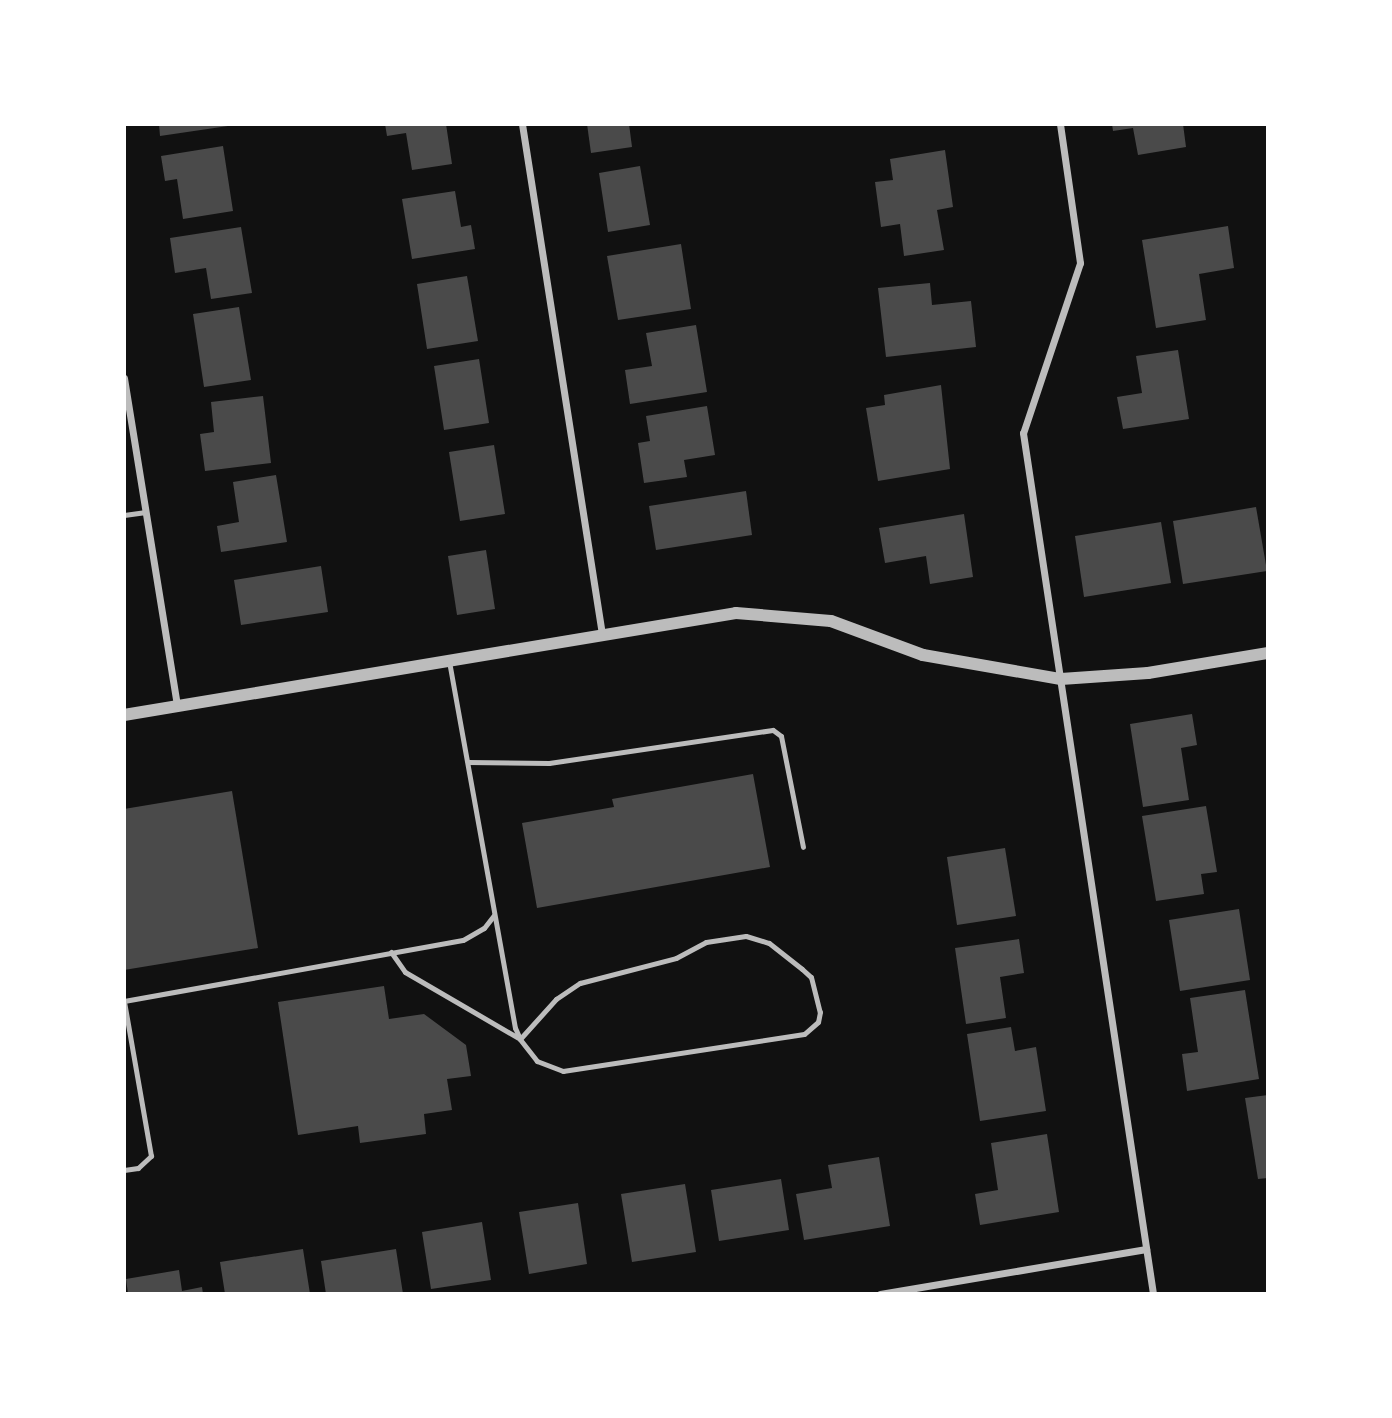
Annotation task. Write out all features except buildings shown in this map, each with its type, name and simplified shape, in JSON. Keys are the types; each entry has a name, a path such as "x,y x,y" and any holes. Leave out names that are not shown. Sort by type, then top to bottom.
{"street":[{"path":"522,124 603,634"},
{"path":"1060,124 1080,263 1023,433 1153,1294"},
{"path":"124,378 177,706"},
{"path":"124,715 736,613 831,621 923,655 1061,679 1148,673 1268,653"},
{"path":"880,1294 1146,1250"}],"lane":[{"path":"124,515 145,512"},
{"path":"449,661 494,915 520,1039"},
{"path":"468,762 549,764 773,730 781,736 803,847"},
{"path":"124,1170 138,1168 151,1156 124,1001 463,940 484,928 494,915"},
{"path":"391,953 405,972 520,1039 537,1061 563,1072 804,1034 818,1022 820,1012 811,977 769,943 746,936 706,942 676,958 580,984 556,999 520,1039"}]}
